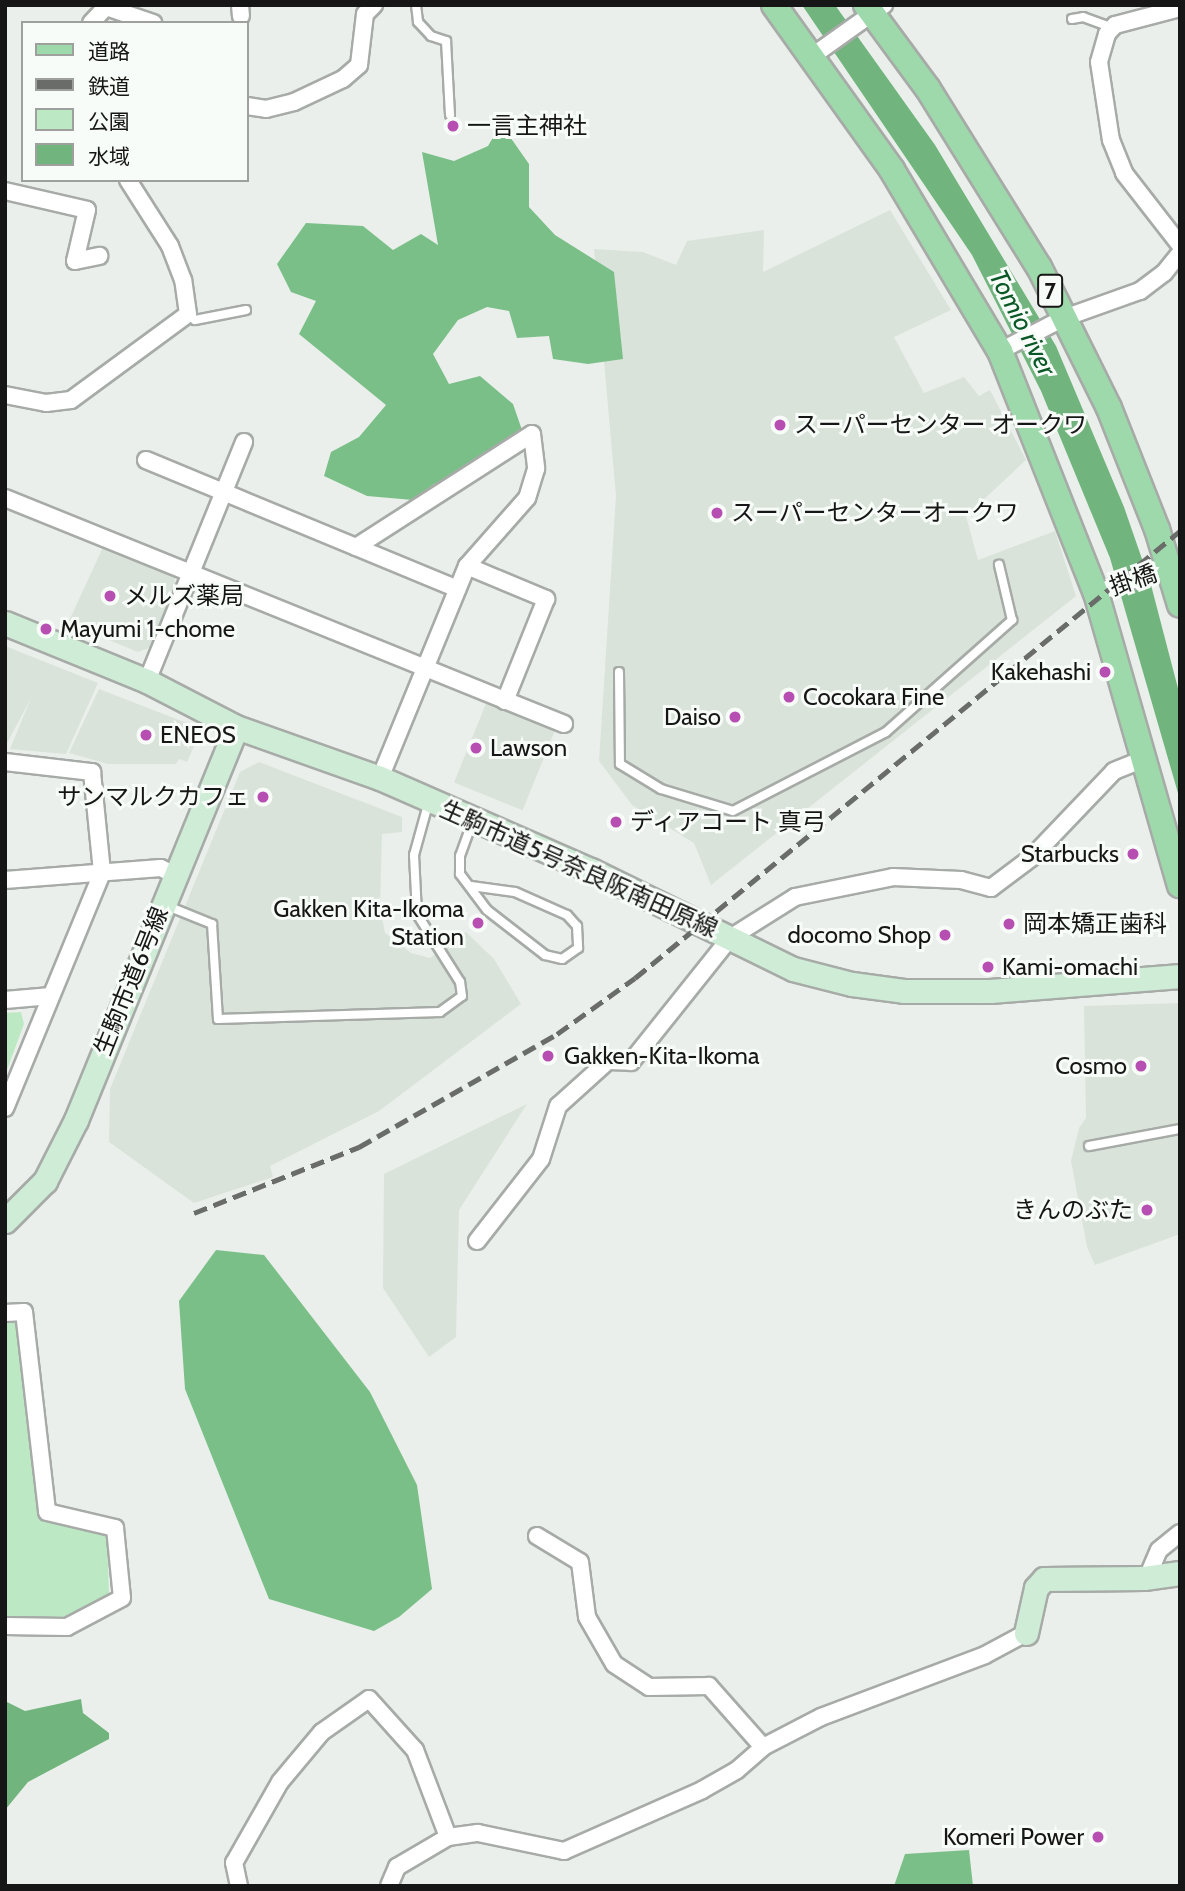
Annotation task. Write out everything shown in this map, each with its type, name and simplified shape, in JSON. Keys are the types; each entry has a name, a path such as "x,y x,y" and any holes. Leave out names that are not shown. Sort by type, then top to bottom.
{"main road":[{"path":"774,5 892,170 1000,351 1096,593 1180,885"},
{"name":"7","path":"874,8 990,183 1064,318 1108,408 1174,566 1180,605"}],"street":[{"path":"248,106 266,109 295,102 343,79 359,65 365,14 374,5"},
{"path":"93,21 105,6 147,21"},
{"path":"811,57 874,8"},
{"path":"1180,8 1113,28 1102,44 1099,62 1111,140 1124,173 1180,245"},
{"path":"5,395 46,402 71,400 188,314 183,280 170,246 129,182"},
{"path":"5,191 87,210 75,261 99,256"},
{"path":"1000,351 1064,318 1140,291 1164,273 1180,253"},
{"path":"356,547 532,434 536,469 527,498 467,566 380,778"},
{"path":"147,681 244,442"},
{"path":"146,460 457,589"},
{"path":"5,498 564,724"},
{"path":"467,566 546,598 505,701"},
{"name":"掛橋","path":"1096,593 1174,566"},
{"name":"生駒市道5号奈良阪南田原線","path":"5,622 147,681 236,727 380,778 473,821 591,870 793,969 852,985 904,991 990,990 1180,976"},
{"name":"生駒市道6号線","path":"5,1221 44,1181 76,1121 162,903 236,727"},
{"path":"477,1241 541,1159 558,1105 608,1061 631,1062 730,938 795,897 893,877 961,880 990,888 1031,858 1114,771 1144,759"},
{"path":"5,762 92,772 102,873 5,1108"},
{"path":"5,880 161,868 174,875"},
{"path":"5,1000 51,996"},
{"path":"5,1313 24,1312 47,1512 115,1528 122,1598 67,1628 5,1626"},
{"path":"1147,1577 1159,1550 1180,1533"},
{"path":"537,1536 580,1562 587,1617 614,1664 649,1687 709,1686 763,1747"},
{"path":"389,1886 397,1867 449,1837 478,1833 564,1851 702,1790 737,1770 763,1747 821,1717 985,1655 1026,1633 1036,1588 1044,1579 1147,1577 1180,1573"},
{"path":"239,1886 234,1863 280,1782 322,1732 369,1699 415,1750 449,1837"}],"lane":[{"path":"416,5 418,22 431,36 446,41 450,115"},
{"path":"1072,19 1083,17 1113,28"},
{"path":"188,314 195,320 246,310"},
{"path":"619,672 620,764 660,789 733,811 886,732 1012,620 999,565"},
{"path":"162,903 212,924 218,1019 440,1012 461,996 460,982 417,914 413,887 414,855 429,801"},
{"path":"471,887 515,892 567,915 577,926 578,948 562,959 545,955 487,910 471,887 459,865 473,821"},
{"path":"1089,1146 1180,1129"}],"shaded area":[{"path":"501,124 529,164 529,207 555,235 614,272 623,359 588,364 553,359 549,336 517,338 509,311 487,307 458,320 433,354 449,384 480,376 513,404 522,430 488,474 434,484 413,500 367,496 324,476 331,452 359,437 386,405 299,334 316,301 291,292 277,264 306,223 363,226 393,250 421,234 438,245 422,152 454,161 488,146"},
{"path":"890,210 951,310 894,337 924,393 964,377 979,396 990,390 1026,460 966,516 978,560 1055,531 1076,596 711,885 694,843 632,805 599,761 616,496 594,249 643,252 676,265 687,241 764,230 763,272"},
{"path":"104,545 173,572 176,585 149,648 138,652 68,623"},
{"path":"5,646 98,683 66,754 10,749 31,698 5,747"},
{"path":"99,689 192,725 199,735 187,762 179,759 176,764 108,764 69,753"},
{"path":"487,701 556,729 523,810 454,783"},
{"path":"259,762 402,817 402,832 382,834 380,908 385,933 411,953 430,958 466,932 494,959 521,1004 379,1111 270,1166 273,1177 194,1203 109,1142 110,1089 240,772"},
{"path":"1180,1003 1180,1234 1095,1265 1087,1247 1071,1161 1079,1128 1086,1118 1084,1006"},
{"path":"527,1104 459,1210 456,1337 429,1357 383,1288 384,1174"},
{"path":"216,1250 264,1255 370,1392 417,1485 432,1589 399,1617 374,1631 269,1599 185,1389 179,1301"},
{"path":"969,1850 973,1886 894,1886 905,1854"}],"green space":[{"path":"21,1012 24,1024 5,1075 5,1013"},
{"path":"18,1321 43,1522 100,1529 107,1535 109,1594 62,1619 5,1619 5,1323"}],"water":[{"name":"Tomio river","path":"802,5 835,5 935,145 1056,346 1124,507 1151,585 1180,696 1180,800 1110,558 1041,391 972,255"},
{"path":"81,1699 83,1713 109,1733 109,1739 28,1782 5,1810 5,1701 25,1711"}],"railway":[{"path":"194,1213 359,1147 557,1034 635,978 1180,531"}],"place":[{"name":"一言主神社","path":"453,126"},
{"name":"スーパーセンター オークワ","path":"780,425"},
{"name":"スーパーセンターオークワ","path":"717,513"},
{"name":"メルズ薬局","path":"110,596"},
{"name":"Mayumi 1-chome","path":"46,629"},
{"name":"Kakehashi","path":"1105,672"},
{"name":"Cocokara Fine","path":"789,697"},
{"name":"Daiso","path":"735,717"},
{"name":"ENEOS","path":"146,735"},
{"name":"Lawson","path":"476,748"},
{"name":"サンマルクカフェ","path":"263,797"},
{"name":"ディアコート 真弓","path":"616,822"},
{"name":"Starbucks","path":"1133,854"},
{"name":"Gakken Kita-Ikoma Station","path":"478,923"},
{"name":"岡本矯正歯科","path":"1009,924"},
{"name":"docomo Shop","path":"945,935"},
{"name":"Kami-omachi","path":"988,967"},
{"name":"Gakken-Kita-Ikoma","path":"548,1056"},
{"name":"Cosmo","path":"1141,1066"},
{"name":"きんのぶた","path":"1147,1210"},
{"name":"Komeri Power","path":"1098,1837"}]}
